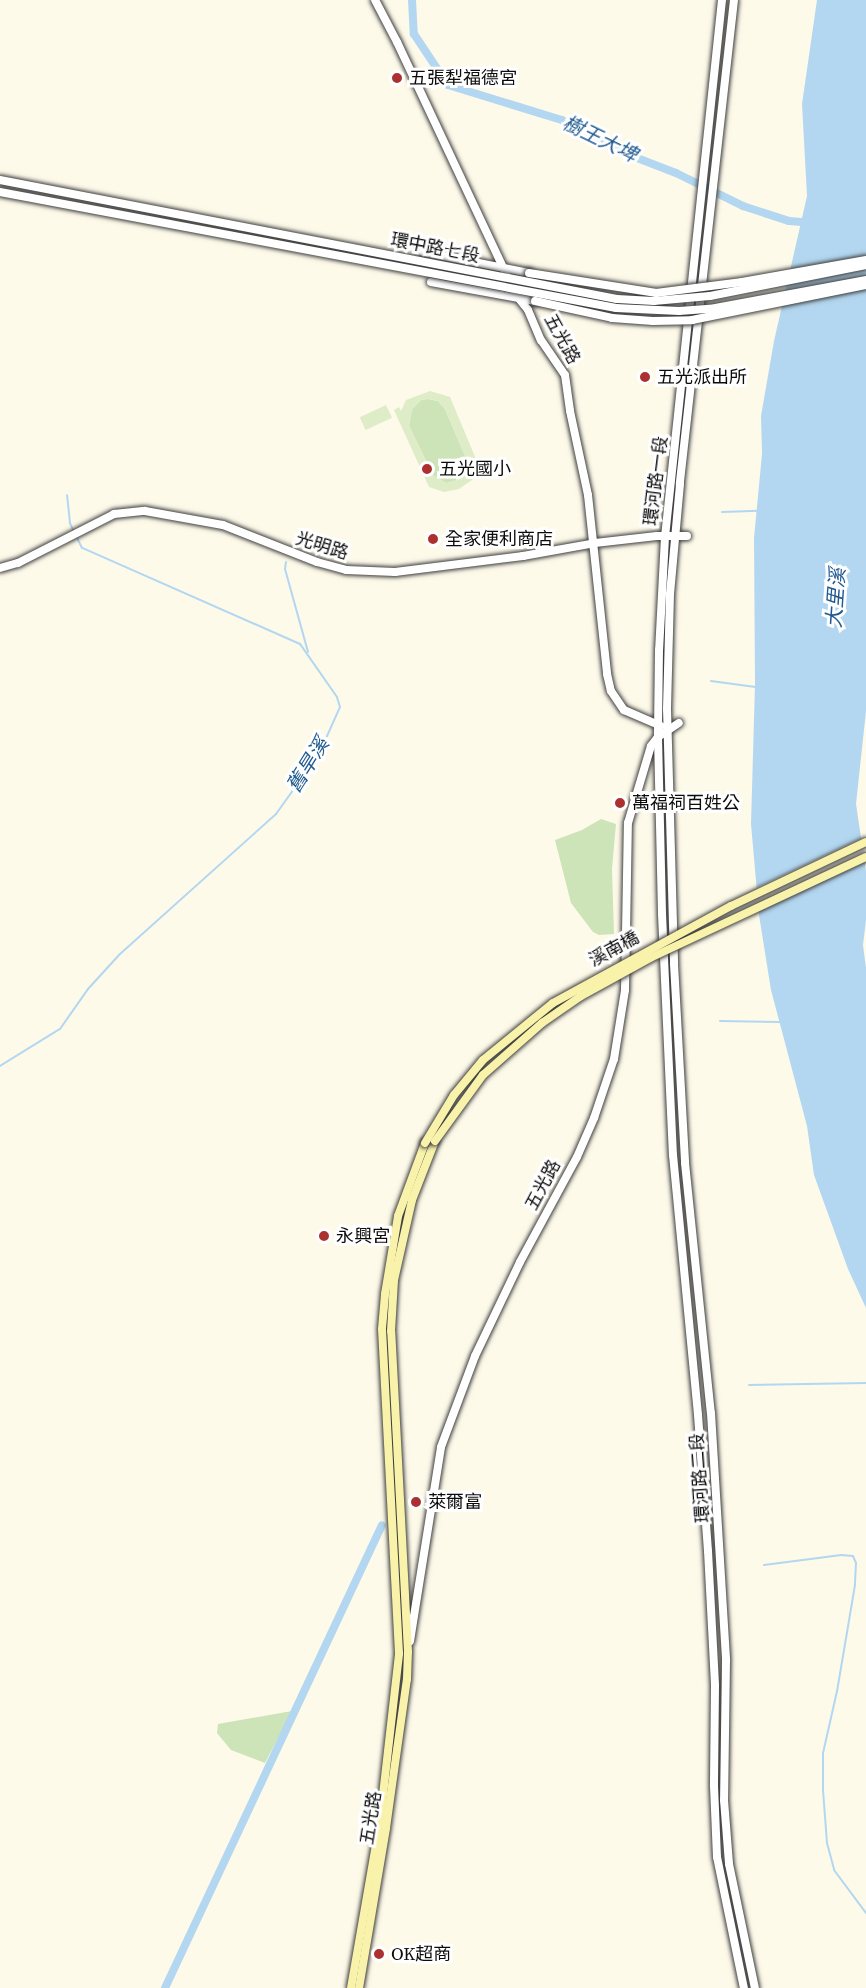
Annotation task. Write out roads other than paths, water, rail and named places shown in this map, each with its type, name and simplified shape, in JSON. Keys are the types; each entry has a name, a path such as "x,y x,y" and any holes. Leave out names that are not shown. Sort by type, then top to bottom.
{"main road":[{"name":"溪南橋","path":"425,1143 454,1095 483,1060 553,1003 731,906 866,842"},
{"name":"溪南橋","path":"435,1141 483,1075 534,1030 581,996 650,958 866,857"},
{"name":"五光路","path":"351,1988 380,1821 403,1653 391,1321 398,1253 412,1200 435,1141"},
{"name":"五光路","path":"359,1988 386,1828 407,1679 403,1653 382,1329 390,1253 398,1216 425,1143"}],"street":[{"name":"五光路","path":"375,0 398,42 516,295 528,310 541,340 565,375 595,543 603,648 611,691 627,713 668,729"},
{"name":"環河路一段","path":"664,967 658,724 665,537 722,0"},
{"name":"環河路一段","path":"674,964 668,729 670,594 734,0"},
{"name":"環中路七段","path":"0,180 617,299 654,301 710,296 866,265"},
{"name":"環中路七段","path":"0,192 616,308 679,311 710,309 866,280"},
{"path":"423,252 529,273 656,293 866,260"},
{"path":"431,282 516,295 612,318 653,321 692,320 866,285"},
{"name":"光明路","path":"0,568 18,562 114,514 145,512 223,525 317,562 346,570 395,572 523,556 595,543 687,536"},
{"name":"五光路","path":"403,1653 441,1447 475,1356 520,1262 577,1157 594,1118 614,1059 625,990 628,823 645,759 658,737 679,723"},
{"name":"環河路二段","path":"674,964 685,1163 711,1413 721,1566 726,1661 726,1733 723,1771 726,1839 736,1904 755,1988"},
{"name":"環河路二段","path":"664,967 673,1155 697,1404 708,1551 715,1686 714,1786 717,1857 744,1988"}],"water":[{"name":"大里溪","path":"817,0 866,0 866,711 856,804 866,871 866,920 863,945 866,968 866,1308 848,1269 814,1175 807,1126 771,990 759,915 751,824 755,684 754,538 762,454 761,416 774,341 807,196 802,104"}],"waterway":[{"name":"樹王大埤","path":"412,0 414,34 448,85 562,120 619,151 676,173 743,206 789,221 810,223"},
{"name":"舊旱溪","path":"0,1066 60,1029 88,989 120,954 276,814 319,754 340,707 337,697 300,644 82,548 70,523 67,495"},
{"path":"722,512 758,511"},
{"path":"286,562 285,569 308,652"},
{"path":"711,681 756,687"},
{"path":"720,1021 780,1022"},
{"path":"749,1385 866,1383"},
{"path":"165,1988 382,1525"},
{"path":"764,1565 841,1555 853,1556 856,1563 855,1585 837,1691 823,1753 823,1790 827,1843 834,1870 866,1913"}],"place":[{"name":"五張犁福德宮","path":"397,78"},
{"name":"五光派出所","path":"645,377"},
{"name":"五光國小","path":"427,469"},
{"name":"全家便利商店","path":"433,539"},
{"name":"萬福祠百姓公","path":"620,803"},
{"name":"永興宮","path":"324,1236"},
{"name":"萊爾富","path":"416,1502"},
{"name":"OK超商","path":"379,1954"}]}
